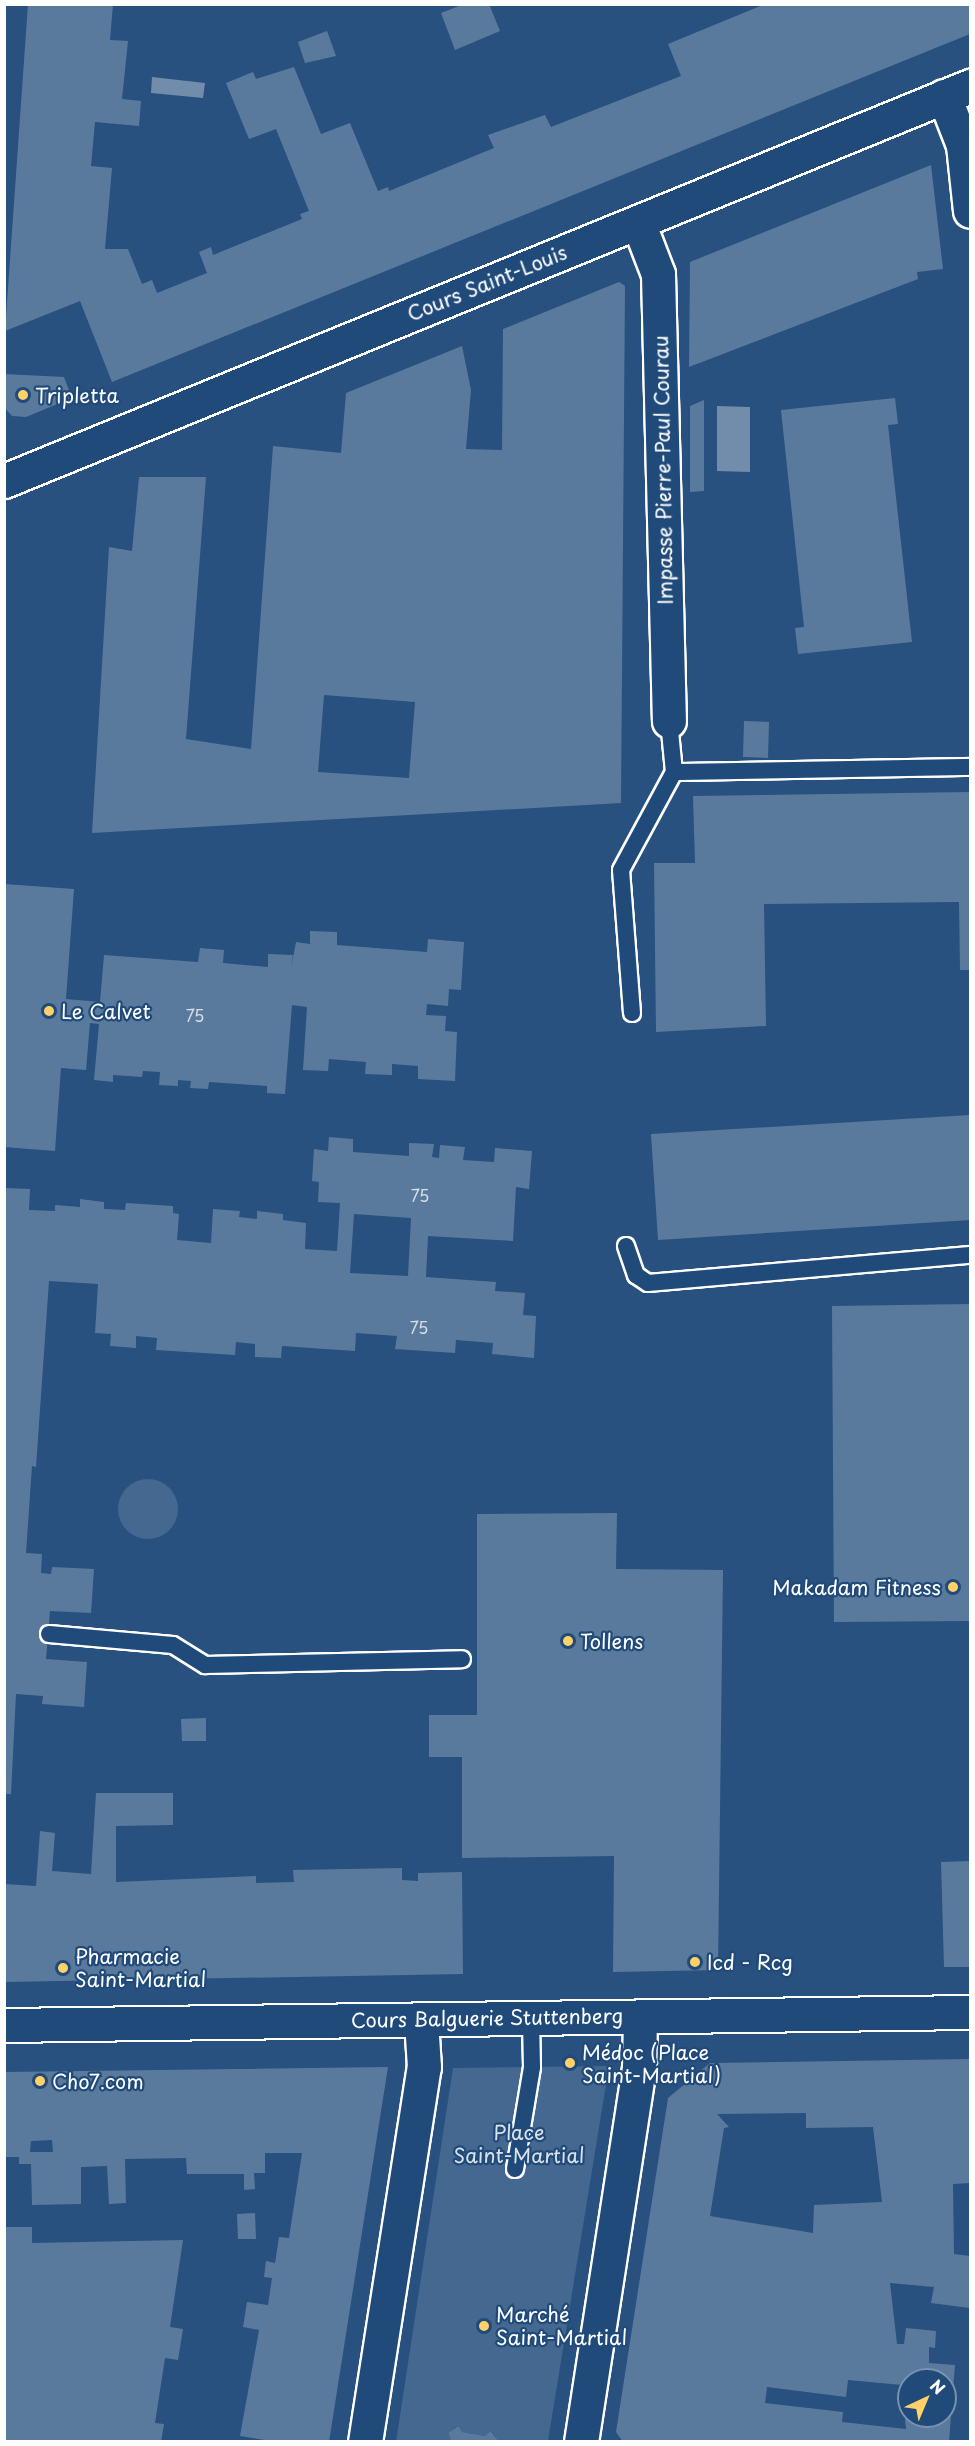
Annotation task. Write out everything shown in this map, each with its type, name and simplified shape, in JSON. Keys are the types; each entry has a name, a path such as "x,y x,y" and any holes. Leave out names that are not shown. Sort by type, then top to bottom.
{"main road":[{"path":"957,91 970,212"},
{"name":"Cours Saint-Louis","path":"4,481 957,91"},
{"name":"Impasse Pierre-Paul Courau","path":"638,222 658,274 669,721"},
{"name":"Cours Balguerie Stuttenberg","path":"4,2025 970,2012"},
{"path":"581,2442 639,2069 640,2016"},
{"path":"365,2442 424,2067 421,2020"}],"lane":[{"path":"632,1013 621,870 674,772 669,721"},
{"path":"674,772 970,767"},
{"path":"626,1246 636,1275 648,1282 970,1255"},
{"path":"49,1634 173,1645 205,1665 462,1659"},
{"path":"515,2169 532,2067 531,2018"}],"green space":[{"path":"142,1479 154,1479 165,1484 173,1492 178,1509 176,1521 165,1534 154,1539 142,1539 131,1534 123,1526 118,1515 118,1503 123,1492 131,1484"},
{"name":"Place Saint-Martial","path":"609,2066 548,2441 498,2441 492,2431 485,2436 462,2432 457,2426 448,2433 452,2441 396,2442 453,2068"}],"shaded area":[{"path":"152,77 205,83 203,98 151,93"},
{"path":"717,406 750,407 750,472 717,471"}],"building":[{"path":"28,4 113,4 110,40 128,41 122,99 141,101 139,126 95,122 91,166 112,168 105,249 128,249 142,284 152,280 157,293 207,273 199,252 211,247 213,255 302,219 300,214 309,211 276,129 249,139 226,83 253,72 256,79 294,67 321,134 350,123 378,191 388,187 389,191 494,148 488,135 545,115 551,127 681,76 668,44 765,4 970,4 970,34 112,382 80,301 5,331"},
{"path":"464,4 489,4 500,31 455,50 441,13"},
{"path":"327,31 336,56 305,63 298,42"},
{"path":"931,165 943,269 917,272 918,279 689,367 690,262"},
{"path":"619,282 625,286 621,803 92,833 109,547 132,551 139,477 206,477 186,739 251,749 273,446 341,453 346,393 462,346 471,390 466,449 502,450 503,329","holes":["324,695 415,702 409,778 318,772"]},
{"path":"4,374 64,377 72,398 26,417 12,416 4,407"},
{"path":"895,398 898,424 888,425 912,642 798,654 795,628 804,627 781,410"},
{"path":"704,400 704,491 690,492 690,406"},
{"path":"744,721 769,722 768,758 743,757"},
{"path":"970,792 970,970 960,970 959,902 764,904 766,1026 656,1032 654,863 695,863 693,796"},
{"path":"4,884 74,889 66,999 100,1002 104,955 198,962 200,948 224,950 223,963 268,967 268,954 293,955 291,968 296,942 310,944 310,931 337,932 337,945 427,952 428,939 464,942 461,990 449,989 448,1006 427,1004 426,1015 446,1016 445,1031 457,1032 455,1081 418,1079 418,1066 392,1064 392,1075 365,1074 366,1062 329,1059 328,1071 303,1070 307,1007 292,1005 285,1094 267,1093 267,1086 209,1082 208,1089 190,1088 191,1081 178,1080 178,1086 159,1085 160,1072 143,1071 142,1077 113,1075 113,1082 94,1080 99,1024 90,1023 86,1070 61,1068 55,1151 4,1147"},
{"path":"970,1115 970,1220 658,1240 651,1134"},
{"path":"329,1137 353,1139 353,1152 409,1156 409,1143 434,1144 432,1157 439,1158 440,1145 465,1147 463,1160 494,1162 495,1148 532,1151 529,1189 516,1187 513,1241 428,1236 426,1277 496,1282 495,1291 525,1293 523,1315 536,1316 534,1358 492,1354 493,1343 456,1340 455,1353 395,1349 397,1336 356,1333 355,1351 282,1346 281,1358 255,1357 255,1344 236,1342 235,1355 156,1350 157,1338 136,1336 136,1348 110,1346 111,1334 95,1333 98,1284 49,1281 36,1467 32,1466 26,1553 42,1554 41,1573 51,1574 52,1567 94,1569 91,1613 50,1611 46,1659 87,1662 84,1707 42,1704 43,1696 16,1694 11,1794 4,1794 4,1188 30,1189 29,1210 55,1211 55,1205 80,1207 80,1199 104,1202 104,1209 125,1210 126,1203 173,1206 173,1213 179,1214 177,1240 211,1243 213,1209 240,1211 239,1217 257,1219 257,1211 283,1214 283,1220 306,1223 305,1249 337,1251 340,1203 318,1202 319,1182 312,1181 314,1149 328,1151","holes":["354,1214 411,1218 408,1276 350,1273"]},
{"path":"970,1304 970,1621 834,1622 832,1306"},
{"path":"617,1513 616,1569 723,1570 718,1970 613,1972 614,1856 462,1858 462,1757 429,1757 429,1715 477,1715 477,1514"},
{"path":"206,1718 206,1741 182,1741 181,1719"},
{"path":"96,1793 173,1793 173,1825 116,1826 116,1882 256,1876 256,1883 294,1882 293,1870 402,1868 402,1880 418,1881 418,1873 462,1872 463,1974 4,1982 4,1884 36,1886 40,1831 55,1833 52,1871 91,1874"},
{"path":"970,1861 970,1967 944,1967 941,1862"},
{"path":"970,2059 970,2183 953,2184 954,2254 970,2256 970,2308 931,2303 934,2287 890,2283 897,2344 904,2344 906,2328 936,2331 935,2348 929,2347 929,2363 955,2365 955,2368 897,2368 897,2385 848,2380 846,2397 767,2387 765,2403 843,2412 842,2422 906,2429 950,2428 949,2442 623,2442 616,2432 668,2098 710,2063","holes":["806,2113 806,2128 873,2127 882,2202 814,2205 813,2233 710,2216 724,2128 729,2127 717,2114"]},
{"path":"388,2067 329,2442 277,2442 240,2436 259,2330 243,2327 247,2302 268,2305 272,2278 264,2277 266,2261 275,2263 279,2237 289,2238 302,2153 265,2153 265,2173 254,2173 255,2189 244,2190 244,2174 187,2174 186,2158 125,2159 126,2203 109,2204 107,2166 81,2167 81,2204 32,2205 31,2164 19,2164 19,2157 4,2157 4,2072","holes":["52,2140 53,2152 30,2152 31,2141"]},
{"path":"255,2213 256,2239 238,2239 237,2214"},
{"path":"4,2227 32,2227 32,2243 183,2240 170,2327 183,2329 178,2360 165,2358 155,2423 164,2424 161,2442 4,2442"},
{"path":"458,2426 462,2432 485,2436 491,2431 499,2442 452,2442 448,2433"}],"place":[{"name":"Tripletta","path":"23,395"},
{"name":"Le Calvet","path":"49,1011"},
{"name":"Makadam Fitness","path":"953,1587"},
{"name":"Tollens","path":"568,1641"},
{"name":"Icd - Rcg","path":"695,1962"},
{"name":"Pharmacie Saint-Martial","path":"63,1968"},
{"name":"Médoc (Place Saint-Martial)","path":"570,2063"},
{"name":"Cho7.com","path":"40,2081"},
{"name":"Marché Saint-Martial","path":"484,2326"}]}
